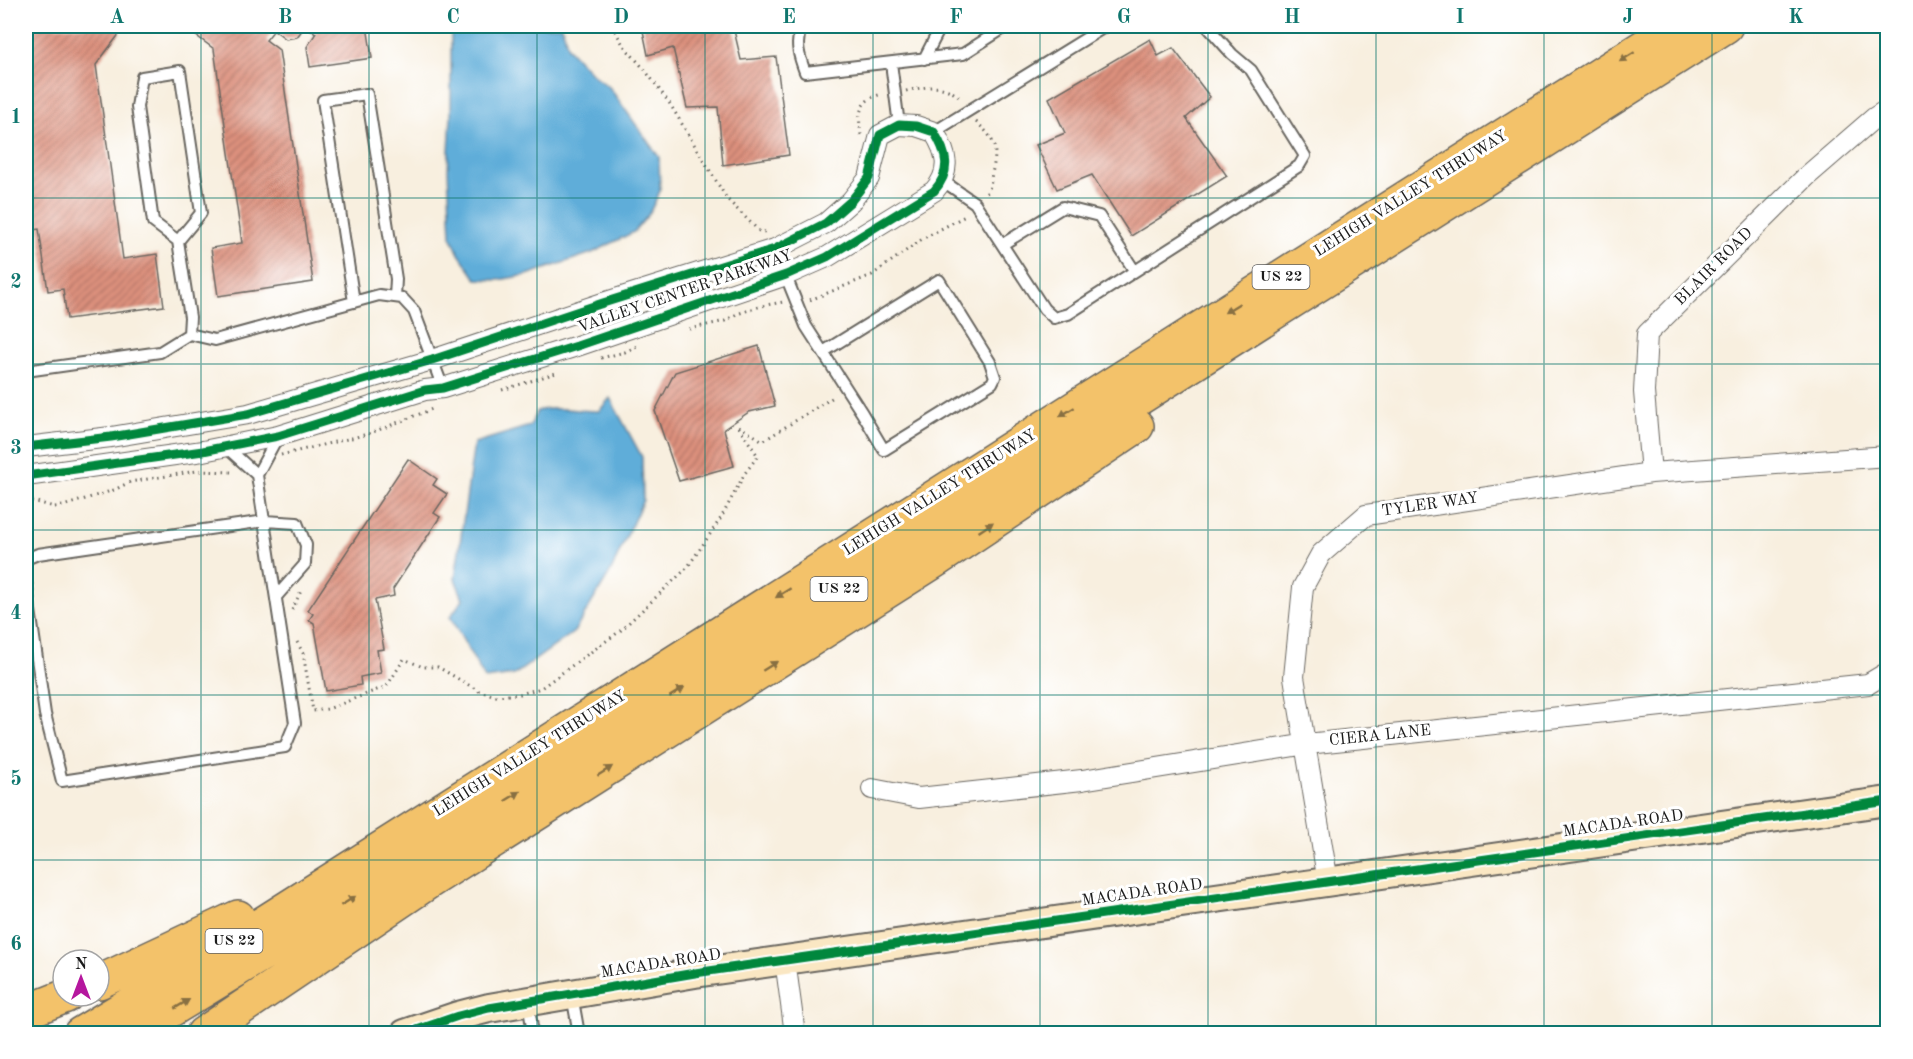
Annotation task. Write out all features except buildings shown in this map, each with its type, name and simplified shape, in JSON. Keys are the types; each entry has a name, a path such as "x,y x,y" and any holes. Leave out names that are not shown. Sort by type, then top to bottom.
{"highway":[{"name":"LEHIGH VALLEY THRUWAY","path":"80,1034 265,922 1676,26"},
{"name":"LEHIGH VALLEY THRUWAY","path":"132,1034 289,938 1726,26"},
{"path":"203,1034 427,884 938,560 1234,360 1544,141"},
{"path":"241,1034 555,802"},
{"path":"111,976 385,846"},
{"path":"26,1012 51,1002"}],"street":[{"name":"BLAIR ROAD","path":"1651,473 1644,392 1647,334 1807,176 1887,109"},
{"path":"898,125 916,126 934,132 946,159 943,181"},
{"name":"VALLEY CENTER PARKWAY","path":"26,447 111,437 248,414 432,360 775,249 826,223 851,201 869,178 880,135 898,125"},
{"name":"VALLEY CENTER PARKWAY","path":"26,476 202,451 278,436 577,346 786,275 827,257 934,191 943,181"},
{"name":"TYLER WAY","path":"1328,882 1307,744 1294,677 1303,587 1321,555 1366,515 1651,473 1887,456"},
{"name":"CIERA LANE","path":"872,789 919,798 1082,780 1307,744 1868,684 1887,672"},
{"name":"MACADA ROAD","path":"405,1034 458,1016 572,993 785,960 1887,801"},
{"path":"785,960 795,1034"}],"lane":[{"path":"816,26 801,28 797,40 800,59 806,72 963,54 1007,26"},
{"path":"924,59 941,26"},
{"path":"934,132 1106,26"},
{"path":"943,181 975,203 1044,309 1053,318 1068,314 1299,166 1305,156 1251,70 1232,54 1207,26"},
{"path":"891,63 898,125"},
{"path":"178,241 201,213 180,71 142,77 137,107 153,222 178,241 190,317 189,334"},
{"path":"354,302 323,100 367,94 396,279 395,297"},
{"path":"1003,244 1063,207 1099,216 1134,270"},
{"path":"775,249 806,326 884,450 992,383 995,377 990,362 939,279 823,352"},
{"path":"26,371 160,352 189,334 215,340 380,295 402,298 414,311 443,388"},
{"path":"257,476 278,436"},
{"path":"26,582 45,714 62,781 285,747 295,723 257,476 225,446"},
{"path":"26,559 38,554 265,521 297,524 306,545 305,564 276,597"},
{"path":"572,993 579,1034"},
{"path":"528,1001 533,1034"}],"path":[{"path":"295,639 303,653 313,711 328,709 387,686 404,659 423,667 438,667 479,691 496,696 520,694 541,687 620,631 687,568 721,518 745,473 758,456 738,426 763,441 847,389"},
{"path":"291,612 302,589"}],"water":[{"path":"451,26 562,26 568,48 592,74 610,88 659,157 660,191 649,214 634,232 592,253 527,275 498,280 476,279 459,254 451,236 448,170 451,115"},
{"path":"610,398 642,457 643,500 610,573 574,632 514,675 485,679 450,617 463,599 455,579 474,443 530,426 537,411 559,409 599,411"}],"cycle path":[{"path":"26,447 111,437 248,414 432,360 775,249 826,223 851,201 869,178 880,135 899,125 916,126 934,132 942,147 946,162 945,169 940,184 934,191 827,257 786,275 577,346 278,436 203,451 26,476"},
{"path":"405,1034 489,1008 695,973 1888,801"}]}
